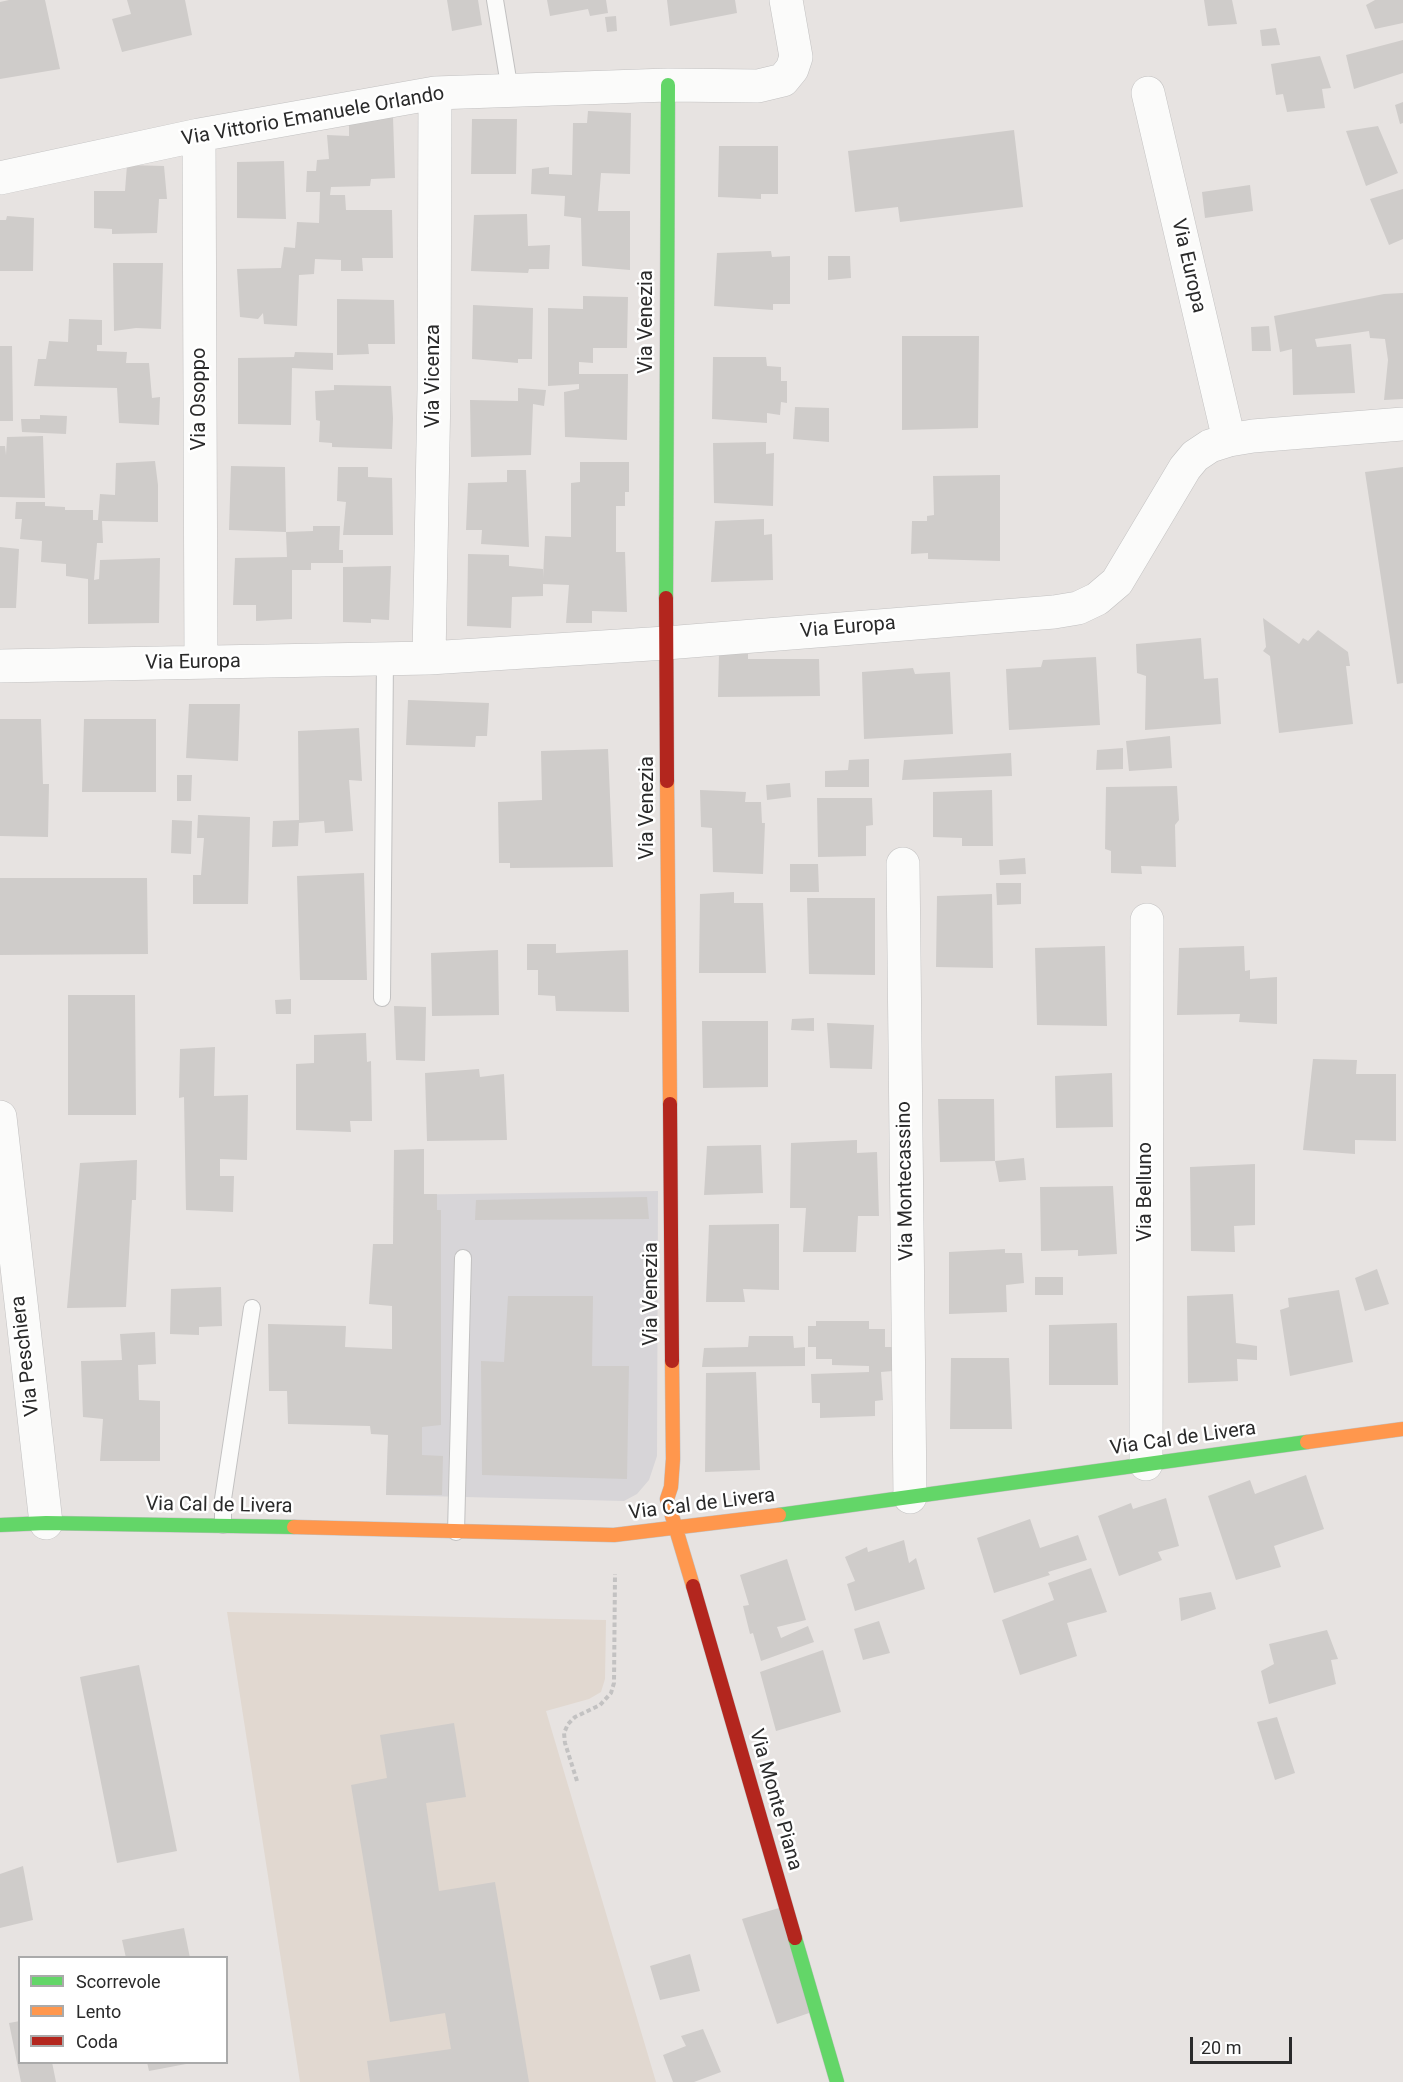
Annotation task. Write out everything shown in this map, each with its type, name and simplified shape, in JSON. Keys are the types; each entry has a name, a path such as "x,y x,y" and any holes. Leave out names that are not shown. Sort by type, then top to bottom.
{"street":[{"name":"Via Vittorio Emanuele Orlando","path":"0,178 199,135 435,93 668,86 758,86 783,80 792,69 796,57 786,0"},
{"name":"Via Venezia","path":"668,86 666,643 673,1459 671,1487 667,1499 675,1530"},
{"name":"Via Vicenza","path":"429,658 434,378 435,93"},
{"name":"Via Europa","path":"1148,93 1229,440"},
{"name":"Via Osoppo","path":"199,135 201,662"},
{"name":"Via Europa","path":"0,666 429,658 666,643 1054,612 1078,608 1097,599 1117,582 1185,468 1195,456 1210,446 1253,436 1403,424"},
{"name":"Via Montecassino","path":"903,864 910,1497"},
{"name":"Via Belluno","path":"1146,1464 1147,920"},
{"name":"Via Peschiera","path":"0,1117 45,1523"},
{"name":"Via Cal de Livera","path":"0,1525 45,1523 223,1525 614,1535 675,1530 1403,1429"},
{"name":"Via Monte Piana","path":"675,1530 837,2082"}],"lane":[{"path":"495,0 510,91"},
{"path":"381,998 385,659"},
{"path":"456,1532 463,1258"},
{"path":"223,1525 223,1498 252,1308"}],"path":[{"path":"577,1781 564,1733 568,1724 575,1717 600,1705 611,1693 614,1683 615,1574"}],"shaded area":[{"path":"658,1191 657,1456 649,1480 637,1494 624,1501 386,1495 392,1349 394,1195"},
{"path":"227,1612 606,1620 605,1679 601,1692 589,1699 546,1711 656,2082 300,2082"}],"building":[{"path":"45,0 60,69 0,79 0,2"},
{"path":"127,0 185,0 192,35 122,52 112,19 131,14"},
{"path":"447,0 478,0 482,25 452,31"},
{"path":"547,0 606,0 608,13 590,16 588,9 550,16"},
{"path":"667,0 735,0 737,13 670,26"},
{"path":"1204,0 1232,0 1237,24 1208,26"},
{"path":"1375,0 1403,0 1403,23 1375,29 1366,5"},
{"path":"616,16 617,31 607,32 605,17"},
{"path":"1276,28 1280,45 1262,46 1260,30"},
{"path":"1403,40 1403,73 1354,89 1346,55"},
{"path":"1320,56 1331,88 1322,89 1325,108 1287,112 1283,94 1276,95 1271,64"},
{"path":"1403,102 1403,123 1400,124 1395,105"},
{"path":"588,111 631,113 630,174 601,173 598,211 630,211 630,270 582,266 581,218 564,216 565,196 531,194 532,169 549,167 549,174 572,175 573,123 587,123"},
{"path":"349,116 393,117 395,178 371,179 370,186 331,187 330,195 345,195 346,210 392,210 393,258 362,258 363,271 341,271 341,260 315,259 314,274 299,275 297,326 264,324 263,313 258,319 240,317 237,269 281,268 284,247 295,248 297,222 319,223 320,192 306,192 307,171 316,171 317,160 329,159 327,135 349,136"},
{"path":"472,119 517,119 516,174 471,174"},
{"path":"1378,126 1398,173 1366,186 1346,131"},
{"path":"1014,130 1023,207 900,222 898,207 855,212 848,151"},
{"path":"719,146 778,146 778,194 761,194 761,199 718,197"},
{"path":"284,161 286,219 237,218 237,162"},
{"path":"127,165 164,166 167,199 159,199 157,233 112,234 112,229 94,228 94,191 125,191"},
{"path":"1250,185 1253,211 1205,218 1202,192"},
{"path":"1403,189 1403,239 1389,245 1370,199"},
{"path":"527,214 528,246 550,245 549,269 529,269 528,273 471,271 474,215"},
{"path":"7,216 34,218 33,271 0,271 0,220 6,220"},
{"path":"771,251 772,257 790,256 790,304 773,304 773,310 714,306 717,253"},
{"path":"828,256 850,256 851,278 828,280"},
{"path":"113,263 163,263 161,329 136,328 114,331"},
{"path":"1403,293 1403,399 1384,400 1388,360 1385,339 1370,338 1369,331 1315,339 1317,347 1351,344 1355,393 1293,395 1292,349 1280,352 1274,316 1384,294"},
{"path":"583,296 628,297 627,348 593,348 593,363 579,362 579,374 628,374 627,440 565,437 564,392 579,389 579,384 548,386 548,308 583,309"},
{"path":"337,299 394,300 395,344 368,344 369,354 337,355"},
{"path":"473,305 533,308 532,359 518,359 518,363 472,359"},
{"path":"69,319 102,320 102,345 97,345 97,351 127,352 126,363 149,363 152,398 160,397 159,425 119,423 117,388 34,386 38,359 46,359 49,341 68,342"},
{"path":"1269,326 1271,351 1252,351 1251,327"},
{"path":"902,336 979,336 978,428 902,430"},
{"path":"0,346 12,346 13,421 0,421"},
{"path":"295,352 333,353 333,370 292,368 291,425 238,424 238,358 294,357"},
{"path":"713,357 766,357 767,366 781,367 781,381 787,381 787,403 781,402 780,415 767,413 767,423 712,419"},
{"path":"334,385 391,386 392,449 332,447 332,443 319,442 320,421 316,420 315,391 334,390"},
{"path":"518,388 546,390 544,406 533,404 531,455 471,457 470,400 518,401"},
{"path":"795,407 829,408 829,442 793,439"},
{"path":"40,415 67,416 66,434 22,432 21,419 40,419"},
{"path":"43,436 45,498 0,497 0,446 5,446 6,455 7,437"},
{"path":"766,442 766,454 774,453 773,506 714,503 713,443"},
{"path":"155,461 158,485 158,522 102,521 103,543 97,543 94,580 99,579 100,560 160,558 159,623 88,624 88,579 66,576 66,564 41,562 42,541 20,539 22,519 15,519 16,502 45,502 45,506 65,507 65,510 93,510 93,520 98,520 100,494 115,495 116,463"},
{"path":"580,462 629,462 629,492 625,492 625,506 616,506 616,552 625,552 627,612 592,611 592,623 566,623 569,585 543,584 543,596 512,597 511,628 467,626 468,554 509,555 509,566 543,569 543,578 545,536 571,537 571,483 580,482"},
{"path":"231,466 285,467 286,532 229,530"},
{"path":"338,467 368,467 368,477 392,478 393,535 343,535 346,502 337,501"},
{"path":"1403,467 1403,683 1397,684 1365,472"},
{"path":"507,470 526,470 529,547 481,544 482,530 466,530 468,483 507,482"},
{"path":"1000,475 1000,561 928,559 928,553 911,554 912,521 927,521 927,516 934,515 933,476"},
{"path":"764,519 764,535 772,534 773,580 711,582 715,521"},
{"path":"313,526 340,526 339,550 343,550 343,563 311,563 311,570 292,570 292,619 256,621 256,605 233,605 235,558 287,557 286,532 313,531"},
{"path":"0,547 19,549 16,608 0,608"},
{"path":"391,566 389,620 371,619 371,623 343,622 343,567"},
{"path":"1263,618 1299,644 1303,638 1308,641 1318,630 1348,652 1350,666 1346,666 1353,724 1279,733 1270,656 1263,651 1266,647"},
{"path":"1201,638 1204,679 1218,678 1221,724 1145,730 1146,676 1137,673 1136,644"},
{"path":"719,654 748,654 748,659 819,659 820,696 718,697"},
{"path":"1096,657 1100,725 1009,730 1006,669 1041,667 1043,660"},
{"path":"913,668 915,674 950,672 953,734 864,739 862,672"},
{"path":"408,700 489,703 487,736 476,736 475,747 406,745"},
{"path":"189,704 240,704 238,761 186,758"},
{"path":"0,719 41,719 43,784 49,784 48,837 0,836"},
{"path":"84,719 156,719 156,792 82,792"},
{"path":"359,728 362,781 349,780 353,831 325,833 324,821 299,823 298,846 272,847 273,821 299,820 298,731"},
{"path":"1170,736 1172,768 1129,771 1126,741"},
{"path":"1123,748 1123,769 1096,770 1097,750"},
{"path":"608,749 613,867 510,868 510,863 499,863 498,802 542,800 541,751"},
{"path":"1011,753 1012,776 902,780 904,760"},
{"path":"869,759 869,787 825,787 825,771 848,770 849,760"},
{"path":"177,775 192,775 191,801 177,801"},
{"path":"790,783 791,797 767,800 766,785"},
{"path":"1177,786 1179,820 1175,825 1176,867 1141,866 1142,874 1111,873 1111,851 1105,849 1106,787"},
{"path":"700,790 746,792 745,802 761,802 762,823 765,823 763,874 713,872 712,828 701,827"},
{"path":"992,790 993,846 962,846 962,838 933,837 933,792"},
{"path":"817,798 872,798 873,825 866,826 866,856 818,857"},
{"path":"198,815 250,817 248,904 193,904 193,875 201,875 204,838 197,838"},
{"path":"172,820 192,821 191,854 171,853"},
{"path":"1025,858 1026,874 1000,875 999,860"},
{"path":"790,864 818,864 819,892 790,892"},
{"path":"364,873 367,980 300,980 297,876"},
{"path":"0,878 147,878 148,954 0,955"},
{"path":"996,883 1021,883 1021,904 997,905"},
{"path":"734,892 734,903 763,903 766,973 699,973 700,894"},
{"path":"992,894 993,968 936,967 937,896"},
{"path":"807,898 875,898 875,975 809,974"},
{"path":"527,944 556,944 556,953 628,950 629,1012 556,1011 555,996 538,995 538,970 527,970"},
{"path":"1105,946 1107,1026 1037,1025 1035,948"},
{"path":"1244,946 1245,971 1250,970 1250,979 1277,977 1277,1024 1239,1022 1240,1014 1177,1015 1179,948"},
{"path":"498,950 499,1015 432,1016 431,953"},
{"path":"68,995 135,995 136,1115 68,1115"},
{"path":"291,999 291,1014 276,1014 275,1000"},
{"path":"394,1006 426,1007 425,1061 396,1060"},
{"path":"814,1018 814,1031 791,1030 792,1019"},
{"path":"702,1021 768,1021 768,1087 703,1088"},
{"path":"827,1023 874,1025 872,1069 830,1068"},
{"path":"366,1033 367,1062 371,1061 372,1121 350,1121 351,1132 296,1130 296,1064 314,1063 314,1035"},
{"path":"215,1047 214,1096 248,1095 247,1160 220,1159 220,1176 234,1176 233,1212 186,1210 184,1097 179,1098 180,1049"},
{"path":"1313,1059 1357,1060 1356,1074 1396,1074 1396,1141 1355,1140 1355,1154 1303,1150"},
{"path":"479,1069 480,1077 504,1074 507,1140 427,1141 425,1073"},
{"path":"1112,1073 1113,1127 1056,1128 1055,1076"},
{"path":"938,1099 994,1099 995,1161 940,1162"},
{"path":"857,1140 857,1153 877,1152 879,1216 858,1216 856,1252 803,1252 806,1208 790,1208 791,1143"},
{"path":"761,1145 763,1193 704,1195 707,1146"},
{"path":"424,1149 424,1194 437,1194 437,1210 441,1210 441,1425 422,1427 422,1455 443,1456 442,1495 386,1495 388,1435 371,1434 370,1426 288,1424 287,1391 269,1391 268,1324 346,1326 345,1347 392,1349 392,1306 369,1304 373,1244 393,1244 394,1150"},
{"path":"1024,1158 1026,1180 999,1182 995,1161"},
{"path":"137,1160 136,1200 132,1200 126,1307 67,1308 80,1163"},
{"path":"1255,1164 1255,1225 1234,1226 1235,1252 1191,1251 1190,1167"},
{"path":"1113,1186 1117,1254 1078,1256 1078,1250 1041,1251 1040,1187"},
{"path":"647,1197 649,1219 475,1220 476,1200"},
{"path":"779,1224 779,1290 743,1289 745,1302 706,1302 709,1225"},
{"path":"1005,1249 1005,1253 1022,1253 1024,1283 1006,1285 1007,1312 949,1314 949,1252"},
{"path":"1377,1269 1389,1304 1365,1311 1355,1278"},
{"path":"1035,1277 1063,1277 1063,1295 1035,1295"},
{"path":"221,1287 222,1326 199,1327 199,1335 170,1334 171,1289"},
{"path":"1339,1290 1353,1362 1290,1376 1280,1310 1289,1307 1288,1298"},
{"path":"1233,1294 1236,1343 1257,1346 1257,1360 1237,1359 1238,1381 1188,1383 1187,1296"},
{"path":"508,1296 593,1296 592,1366 629,1366 627,1479 482,1475 481,1361 504,1362"},
{"path":"816,1321 869,1321 869,1329 885,1329 885,1347 893,1347 893,1371 881,1372 883,1400 875,1401 875,1416 820,1418 820,1403 812,1403 811,1374 869,1372 869,1366 832,1365 832,1359 816,1359 816,1347 808,1347 808,1326 816,1326"},
{"path":"1117,1323 1118,1385 1049,1385 1049,1325"},
{"path":"155,1332 156,1364 138,1365 139,1400 160,1401 160,1461 100,1461 103,1419 83,1417 81,1361 122,1360 120,1334"},
{"path":"749,1336 793,1336 794,1348 805,1347 805,1366 702,1367 704,1348 748,1347"},
{"path":"951,1358 1009,1358 1012,1429 950,1429"},
{"path":"756,1372 760,1470 705,1472 706,1373"},
{"path":"1306,1475 1324,1529 1274,1546 1281,1567 1236,1580 1208,1496 1250,1480 1255,1494"},
{"path":"1166,1498 1179,1546 1158,1552 1162,1560 1119,1576 1098,1516 1131,1503 1133,1509"},
{"path":"1030,1519 1040,1548 1078,1535 1087,1560 994,1593 977,1538"},
{"path":"904,1540 909,1563 916,1558 925,1589 855,1611 847,1584 855,1581 845,1557 867,1547 868,1552"},
{"path":"787,1559 806,1620 777,1627 781,1638 808,1626 814,1642 761,1661 753,1633 750,1634 743,1606 749,1605 740,1575"},
{"path":"1091,1568 1107,1612 1067,1623 1077,1656 1020,1675 1002,1620 1054,1600 1048,1583"},
{"path":"1211,1592 1216,1609 1181,1621 1179,1598"},
{"path":"879,1621 890,1653 863,1660 854,1629"},
{"path":"1327,1630 1338,1659 1331,1660 1336,1684 1269,1704 1261,1671 1274,1664 1269,1644"},
{"path":"823,1650 841,1712 776,1731 760,1672"},
{"path":"139,1665 177,1851 117,1863 80,1677"},
{"path":"1277,1717 1295,1773 1275,1780 1257,1722"},
{"path":"454,1723 466,1797 426,1803 439,1891 495,1882 529,2082 370,2082 367,2061 451,2049 445,2013 390,2022 351,1785 387,1778 380,1735"},
{"path":"23,1866 33,1920 0,1928 0,1874"},
{"path":"779,1908 812,2012 777,2024 742,1919"},
{"path":"184,1928 190,1956 126,1956 122,1940"},
{"path":"690,1954 700,1991 660,2000 650,1966"},
{"path":"18,2021 18,2064 52,2064 56,2082 21,2082 9,2023"},
{"path":"703,2029 721,2072 694,2082 673,2082 663,2055 686,2046 681,2036"},
{"path":"147,2064 186,2064 149,2071"}],"traffic: fast":[{"path":"666,598 668,85"},
{"path":"779,1515 1307,1442"},
{"path":"0,1525 46,1523 294,1527"},
{"path":"795,1938 837,2082"}],"traffic: slow":[{"path":"667,781 670,1104"},
{"path":"672,1361 673,1459 671,1487 667,1499 693,1586"},
{"path":"1307,1442 1403,1429"},
{"path":"294,1527 614,1535 779,1515"}],"traffic: jam":[{"path":"666,598 667,781"},
{"path":"670,1104 672,1361"},
{"path":"693,1586 795,1938"}]}
